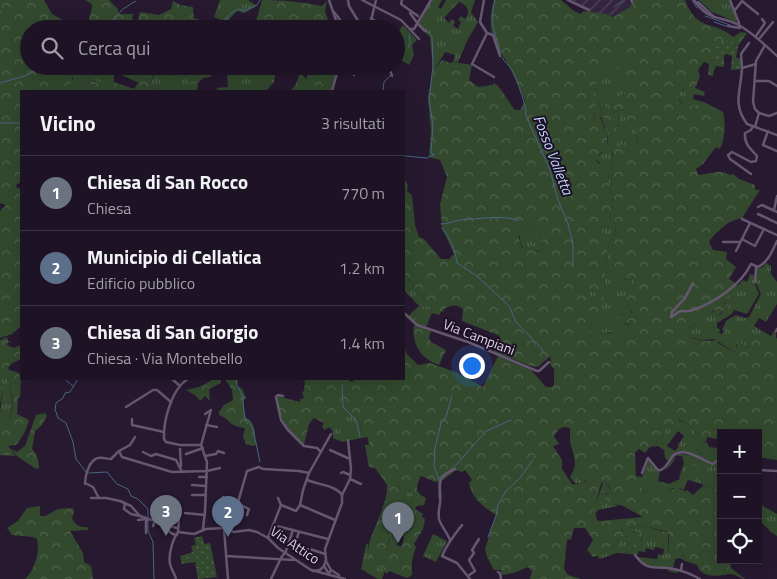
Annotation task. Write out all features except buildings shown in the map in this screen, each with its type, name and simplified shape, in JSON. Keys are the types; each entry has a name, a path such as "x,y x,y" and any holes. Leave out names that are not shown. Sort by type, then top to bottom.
{"street":[{"path":"329,0 336,20"},
{"path":"348,0 349,6 358,20"},
{"path":"362,0 401,20"},
{"path":"374,20 371,18 376,0"},
{"path":"402,0 401,4 418,16"},
{"path":"411,29 417,24 431,0"},
{"path":"484,0 479,21 487,33 493,34 501,55"},
{"path":"568,0 589,10"},
{"path":"695,0 720,20 740,27 757,38 777,56"},
{"path":"730,0 740,27"},
{"path":"735,10 742,0 758,14"},
{"path":"333,10 340,20"},
{"path":"410,14 425,31"},
{"path":"757,38 765,23 762,19"},
{"path":"757,38 773,22"},
{"path":"405,24 419,39"},
{"path":"487,33 472,64 494,77"},
{"path":"749,43 741,54 742,81 737,100 738,105 745,121 777,135"},
{"path":"765,45 756,64 753,102 755,109 759,113 770,116 777,113"},
{"path":"742,68 756,64"},
{"path":"332,90 336,75"},
{"path":"755,81 769,82 777,86"},
{"path":"751,174 730,159 728,155 732,152 751,162 756,161 757,156 747,146 745,133 754,126 759,113"},
{"path":"768,131 763,145 777,151"},
{"path":"758,207 761,204 775,211 777,196"},
{"path":"758,214 777,223"},
{"path":"742,219 777,235"},
{"path":"736,251 750,223"},
{"path":"722,242 741,241 755,246 764,229"},
{"path":"755,282 755,271 763,265 772,253 777,241"},
{"path":"693,283 671,317 679,312 692,311 727,292 740,281 750,264 758,267"},
{"name":"Via Campiani","path":"405,314 413,325 468,342 536,371 539,371 549,362"},
{"path":"173,380 180,386"},
{"path":"187,380 180,386 167,411 164,439 169,443 202,447"},
{"path":"126,407 153,390 157,390 171,402"},
{"path":"283,396 278,395 276,397 280,420 301,444 306,447 316,448 321,452"},
{"path":"204,528 207,471 202,447 210,410 205,414"},
{"path":"132,419 132,425 164,432"},
{"path":"206,425 217,428"},
{"path":"278,498 281,505 296,511 300,505 309,473 331,434"},
{"path":"99,498 94,488 85,483 87,473 94,460 98,458 111,459 130,445 135,438"},
{"path":"343,578 331,570 325,554 342,495 350,477 348,440"},
{"path":"186,454 202,447"},
{"path":"180,448 182,472"},
{"path":"330,450 350,459"},
{"path":"205,456 216,454 218,451 224,452"},
{"path":"119,452 122,457 172,472 207,471 220,468"},
{"path":"143,452 151,456 156,454 176,460 181,468"},
{"path":"642,473 648,458 658,470 661,470 667,467 674,455 678,453 697,456 713,464 717,461"},
{"path":"225,514 230,514 237,503 247,471 259,467 263,469 309,473"},
{"path":"450,540 440,521 438,512 440,502 439,484 442,477 455,469"},
{"path":"762,470 777,471"},
{"path":"341,473 343,472 361,484"},
{"path":"199,477 207,477"},
{"path":"306,480 336,488 342,495"},
{"path":"192,486 206,486"},
{"path":"192,495 206,495"},
{"path":"91,498 110,499 125,503 131,506 140,516"},
{"path":"223,498 225,514 223,528 228,579"},
{"path":"125,503 124,508 131,514 164,524 172,534 178,531"},
{"path":"237,503 249,509 247,514"},
{"path":"268,538 281,505"},
{"path":"300,505 335,520"},
{"path":"185,513 205,515"},
{"path":"176,579 171,566 170,556 174,538 178,531 179,518"},
{"path":"138,520 149,519"},
{"path":"146,532 146,521 149,519"},
{"path":"153,526 155,521"},
{"path":"274,525 328,539"},
{"path":"462,525 456,535 450,540 442,556 457,563 469,578 475,571 469,560 474,553 472,550 479,539"},
{"name":"Via Attico","path":"167,530 170,526 178,531 190,534 204,528 223,528 234,532 253,531 268,538 288,557 313,571 343,578"},
{"path":"271,579 293,530"},
{"path":"299,532 295,544 325,554"},
{"path":"635,555 645,566 650,568 662,567 681,570 700,579"},
{"path":"226,556 288,557"},
{"path":"313,571 320,570 326,560"},
{"path":"681,570 682,564"},
{"path":"324,566 329,574"},
{"path":"329,574 331,570"},
{"path":"498,572 501,579"}],"shaded area":[{"path":"571,0 621,0 614,8 623,0 628,0 632,5 613,17 607,14 588,12 590,9"}],"green space":[{"path":"0,0 44,0 52,14 62,20 20,20 20,75 72,75 72,80 68,90 20,90 20,184 16,185 17,188 20,189 20,327 12,334 0,338 0,211 6,205 0,203"},
{"path":"85,0 109,0 118,9 119,14 133,14 132,19 134,20 89,20 92,4"},
{"path":"220,0 248,0 257,6 244,13 237,11 228,20 214,17"},
{"path":"262,0 278,0 322,6 327,1 325,11 328,20 256,20"},
{"path":"432,0 442,0 438,7 441,9 446,0 475,0 471,12 478,22 458,62 453,62 455,55 445,52 435,69 433,69 430,37 418,25","holes":["459,2 465,5 468,9 468,14 465,19 461,16 458,20 461,22 458,29 453,26 455,22 452,19 449,23 444,18"]},
{"path":"494,0 561,0 580,14 584,11 607,14 613,17 630,7 632,4 631,0 685,0 695,17 700,21 718,28 733,37 741,32 747,33 738,46 732,42 712,60 715,61 713,76 708,75 709,64 704,62 698,70 700,77 695,88 683,89 678,95 680,102 694,107 700,101 723,112 725,130 721,147 719,149 716,147 703,164 696,169 698,174 723,172 729,175 733,174 739,179 755,185 755,190 760,190 742,218 728,223 709,242 713,250 727,252 726,259 736,267 729,279 738,285 724,303 728,309 726,308 717,316 715,310 713,310 708,317 693,325 687,331 691,338 706,341 717,340 718,343 734,352 738,343 747,347 753,338 766,343 777,338 777,460 762,458 762,429 717,429 716,439 707,437 706,441 698,445 698,436 693,429 687,423 679,420 675,425 668,425 664,435 657,439 656,442 675,451 680,449 697,449 704,459 699,466 693,465 688,460 690,453 676,452 669,462 665,458 664,450 658,446 650,447 645,453 639,449 635,453 636,476 642,477 642,490 667,493 676,487 687,490 693,495 704,485 717,490 717,564 731,564 730,567 745,579 732,574 706,575 702,573 697,565 685,561 684,555 678,556 673,553 668,556 669,535 667,532 642,525 620,530 642,533 641,546 637,555 630,554 627,551 632,549 634,543 627,539 626,536 617,537 620,542 619,545 608,548 593,557 587,550 593,540 585,528 574,528 571,539 567,540 564,569 568,575 581,579 530,579 532,571 528,567 514,573 502,575 501,570 494,570 485,549 496,515 475,498 469,483 472,480 465,470 462,472 456,470 443,480 435,482 421,476 417,489 419,494 426,498 424,505 417,506 415,509 423,514 422,517 425,519 423,529 414,544 416,547 412,560 412,575 407,578 389,571 387,574 372,560 368,548 384,503 387,485 375,468 369,467 365,445 369,445 368,438 362,434 357,417 345,404 342,406 331,429 329,427 324,430 322,426 324,423 314,418 309,424 304,444 293,434 282,417 277,396 300,402 300,399 304,398 302,392 304,391 305,381 302,380 348,380 352,382 355,380 405,380 405,348 406,353 418,365 430,363 458,373 483,387 498,356 531,370 546,387 554,385 554,369 550,364 551,358 549,357 538,367 494,352 500,336 462,321 463,309 458,306 444,309 439,315 432,313 431,307 423,307 421,303 424,299 405,274 405,180 408,186 407,191 412,195 415,225 419,237 424,239 441,259 449,259 454,254 442,228 440,204 447,177 440,160 429,157 431,131 428,98 433,69 442,60 450,63 472,65 469,80 478,87 493,85 494,83 500,88 515,110 520,110 525,101 494,39 491,12","holes":["610,59 629,59 619,67 616,76 624,83 625,94 622,94 608,111 602,98 598,100 606,126 613,138 616,136 619,119 619,116 614,116 613,113 622,109 626,110 624,115 626,119 634,123 638,137 638,142 634,145 634,151 628,151 627,147 622,144 613,150 611,188 616,227 611,252 614,256 614,269 620,278 622,280 630,279 635,281 625,297 629,303 628,309 632,312 630,317 621,314 617,320 617,322 630,324 624,336 603,332 594,336 591,335 590,325 593,320 598,323 604,317 604,313 599,306 603,301 604,295 592,299 589,292 593,289 604,289 607,253 611,237 604,237 604,227 610,225 611,210 608,166 598,163 596,159 599,154 608,149 607,135 600,117 595,117 594,115 596,108 593,95 598,71 603,63","533,226 542,238 542,254 534,249 522,248 519,238 521,230","564,427 570,428 570,442 574,441 580,468 585,473 586,481 583,484 572,484 562,469 562,460 553,446 559,444 554,436 559,429","401,481 404,482 403,489 408,489 414,495 410,507 412,510 410,516 404,523 402,546 397,551 394,546 389,547 388,544 400,513 403,491 396,488","604,481 611,490 610,493 603,496 610,503 623,506 643,517 597,520 596,515 593,513 601,484"]},
{"path":"699,0 729,0 736,17 736,22 712,12"},
{"path":"173,1 180,5 193,7 194,18 200,20 138,19 140,12 159,15 171,9"},
{"path":"405,27 417,40 412,45 414,55 409,65 405,63"},
{"path":"717,41 732,42 738,46 736,58 741,59 741,69 731,70 732,56 726,54 724,56 724,67 716,66 713,73 715,61 712,60"},
{"path":"627,57 629,59 620,77 626,88 625,94 621,95 611,105 608,111 602,99 598,101 606,126 613,138 616,136 620,118 614,116 613,113 622,109 626,110 625,117 631,120 636,129 638,142 637,145 635,144 634,152 628,151 624,145 612,153 613,172 611,188 616,227 612,247 613,265 622,280 630,279 635,281 628,307 632,314 630,317 621,314 622,323 630,325 624,336 609,332 594,336 591,335 590,325 593,320 598,323 599,306 604,296 592,299 589,292 593,289 604,289 607,253 611,237 604,237 604,227 610,225 611,210 608,171 596,159 607,147 608,139 601,117 595,118 593,95 598,68 601,64 609,60"},
{"path":"73,75 83,75 93,90 68,90"},
{"path":"83,75 95,82 114,82 134,89 140,75 153,75 151,82 157,89 162,90 93,90"},
{"path":"84,75 114,75 114,82 97,82"},
{"path":"121,75 140,75 137,82"},
{"path":"154,75 165,75 188,77 196,85 198,84 197,90 162,90 157,89 151,82"},
{"path":"161,75 212,75 203,78 196,85 189,83 188,77"},
{"path":"227,75 275,75 274,82 267,90 219,90 216,88 228,87"},
{"path":"299,75 303,75 306,79 308,75 335,75 331,90 291,90 296,84"},
{"path":"686,88 695,88 705,92 704,96 694,94 693,99 700,101 694,107 682,103 679,99 679,93"},
{"path":"533,226 539,232 542,239 542,255 537,250 523,248 521,244 521,230"},
{"path":"766,263 771,266 771,274 777,282 777,304 766,322 759,318 754,326 771,336 776,331 776,339 766,343 759,341 747,347 739,343 736,345 734,352 714,339 703,340 689,337 688,329 712,313 713,310 720,315 725,308 727,309 725,302 743,280 747,282 750,274 754,275 754,282 759,294 747,314 734,310 732,314 717,323 717,327 720,330 719,333 722,334 724,332 722,329 727,320 736,315 745,318 749,317 761,294 755,281 757,269 763,267"},
{"path":"405,274 424,299 422,303 431,307 432,313 426,327 417,324 408,316 419,306 405,291"},
{"path":"414,325 431,331 429,338 431,342 446,350 439,365 422,354 414,338"},
{"path":"7,337 8,341 13,343 8,342 7,345 14,348 20,345 20,360 11,364 8,368 19,373 21,380 17,414 29,420 26,430 16,445 8,446 16,456 0,455 0,412 10,419 12,393 7,378 1,380 3,388 0,404 0,340"},
{"path":"7,378 11,393 10,419 0,412 3,388 1,380"},
{"path":"212,380 221,380 221,383 209,389 210,401 205,396 200,401 186,390 199,387"},
{"path":"226,380 237,380 237,386 242,388 246,398 244,400 244,411 246,418 252,423 256,445 246,444 243,436 245,428 235,426 219,415 224,405 233,400 232,390"},
{"path":"345,404 357,417 362,434 367,437 342,442 333,438 333,431 331,429 342,405"},
{"path":"45,413 47,416 42,425 35,431 32,449 38,460 39,468 36,469 18,457 10,448 17,452 25,446 36,415"},
{"path":"678,421 690,426 704,444 706,441 709,447 717,448 717,460 713,464 704,459 697,449 693,451 675,451 684,436 678,431 667,446 656,442 657,439 664,435 663,431 668,425"},
{"path":"574,440 580,468 587,478 583,484 575,483 570,477 575,463 570,442"},
{"path":"680,454 690,455 688,460 703,460 711,465 717,463 717,490 690,480 687,481 684,490 673,488 667,493 642,490 642,477 649,459 657,470 660,471 658,481 669,484 680,479 684,463 682,456 676,456"},
{"path":"676,456 672,464 664,470 673,459"},
{"path":"401,481 404,482 414,495 410,507 412,510 410,516 404,523 402,536 398,537 397,546 402,546 397,551 393,547 389,547 388,544 397,519 400,490 396,488"},
{"path":"604,481 611,490 610,493 605,494 611,502 618,506 598,510 594,516 593,510"},
{"path":"40,506 40,516 45,516 58,509 73,508 72,518 78,526 88,527 88,530 70,531 83,553 84,562 91,566 93,579 25,579 32,571 36,560 37,539 12,535 7,528 18,521 27,508"},
{"path":"762,506 777,514 777,536 762,523"},
{"path":"642,525 668,533 668,555 673,553 684,556 685,561 680,558 675,559 673,569 678,571 677,573 668,571 669,569 648,567 637,557 657,559 658,554 663,555 664,549 655,547 654,550 646,548 645,552 638,551 641,546 642,536 634,531 628,533 620,530"},
{"path":"433,534 447,541 436,562 423,556"},
{"path":"202,536 204,544 210,543 217,577 198,579 195,562 182,564 180,556 193,552 191,546 196,545 194,538"},
{"path":"618,536 625,536 634,543 632,549 627,551 630,554 617,553 600,559 597,556 608,548 619,545"},
{"path":"368,543 371,556 385,571 382,579 378,579 361,569"}],"waterway":[{"path":"224,20 238,9 245,11 257,5 260,0"},
{"name":"Fosso Valletta","path":"495,0 493,21 501,54"},
{"path":"614,7 623,0"},
{"path":"692,0 697,8"},
{"path":"123,9 134,2"},
{"path":"113,20 122,10"},
{"path":"705,16 730,25"},
{"path":"714,22 726,26"},
{"path":"426,30 432,36 433,66 429,100 433,125 431,152 433,155"},
{"path":"409,35 410,42"},
{"path":"408,48 410,43"},
{"name":"Fosso Valletta","path":"502,57 514,74 523,100 526,116 550,170 573,244 573,265"},
{"path":"0,83 27,75"},
{"path":"383,90 384,82 391,75"},
{"path":"0,123 20,123"},
{"path":"405,156 427,158 435,154"},
{"path":"441,224 460,220 489,218 519,220"},
{"path":"442,228 452,245 457,263 477,276 509,306 516,322 543,352"},
{"path":"65,380 73,386"},
{"path":"77,380 70,392 65,393 63,398 56,403 55,409 58,418 66,423 73,442 76,459 86,472"},
{"path":"236,380 242,395 245,419 248,420 253,429 260,462"},
{"path":"342,385 343,407 356,420 360,437"},
{"path":"439,498 439,480 434,466 435,448 441,423 446,417 452,396"},
{"path":"449,471 486,431 511,420"},
{"path":"488,537 498,505 506,491 520,478 533,460"},
{"path":"89,473 107,472 117,484 128,489 131,496 138,499 148,509 148,517"},
{"path":"439,478 446,473"},
{"path":"148,521 148,531 153,542 154,579"}],"place":[{"name":"Chiesa di San Giorgio","path":"166,536"},
{"name":"Municipio di Cellatica","path":"228,537"},
{"name":"Chiesa di San Rocco","path":"398,543"}]}
